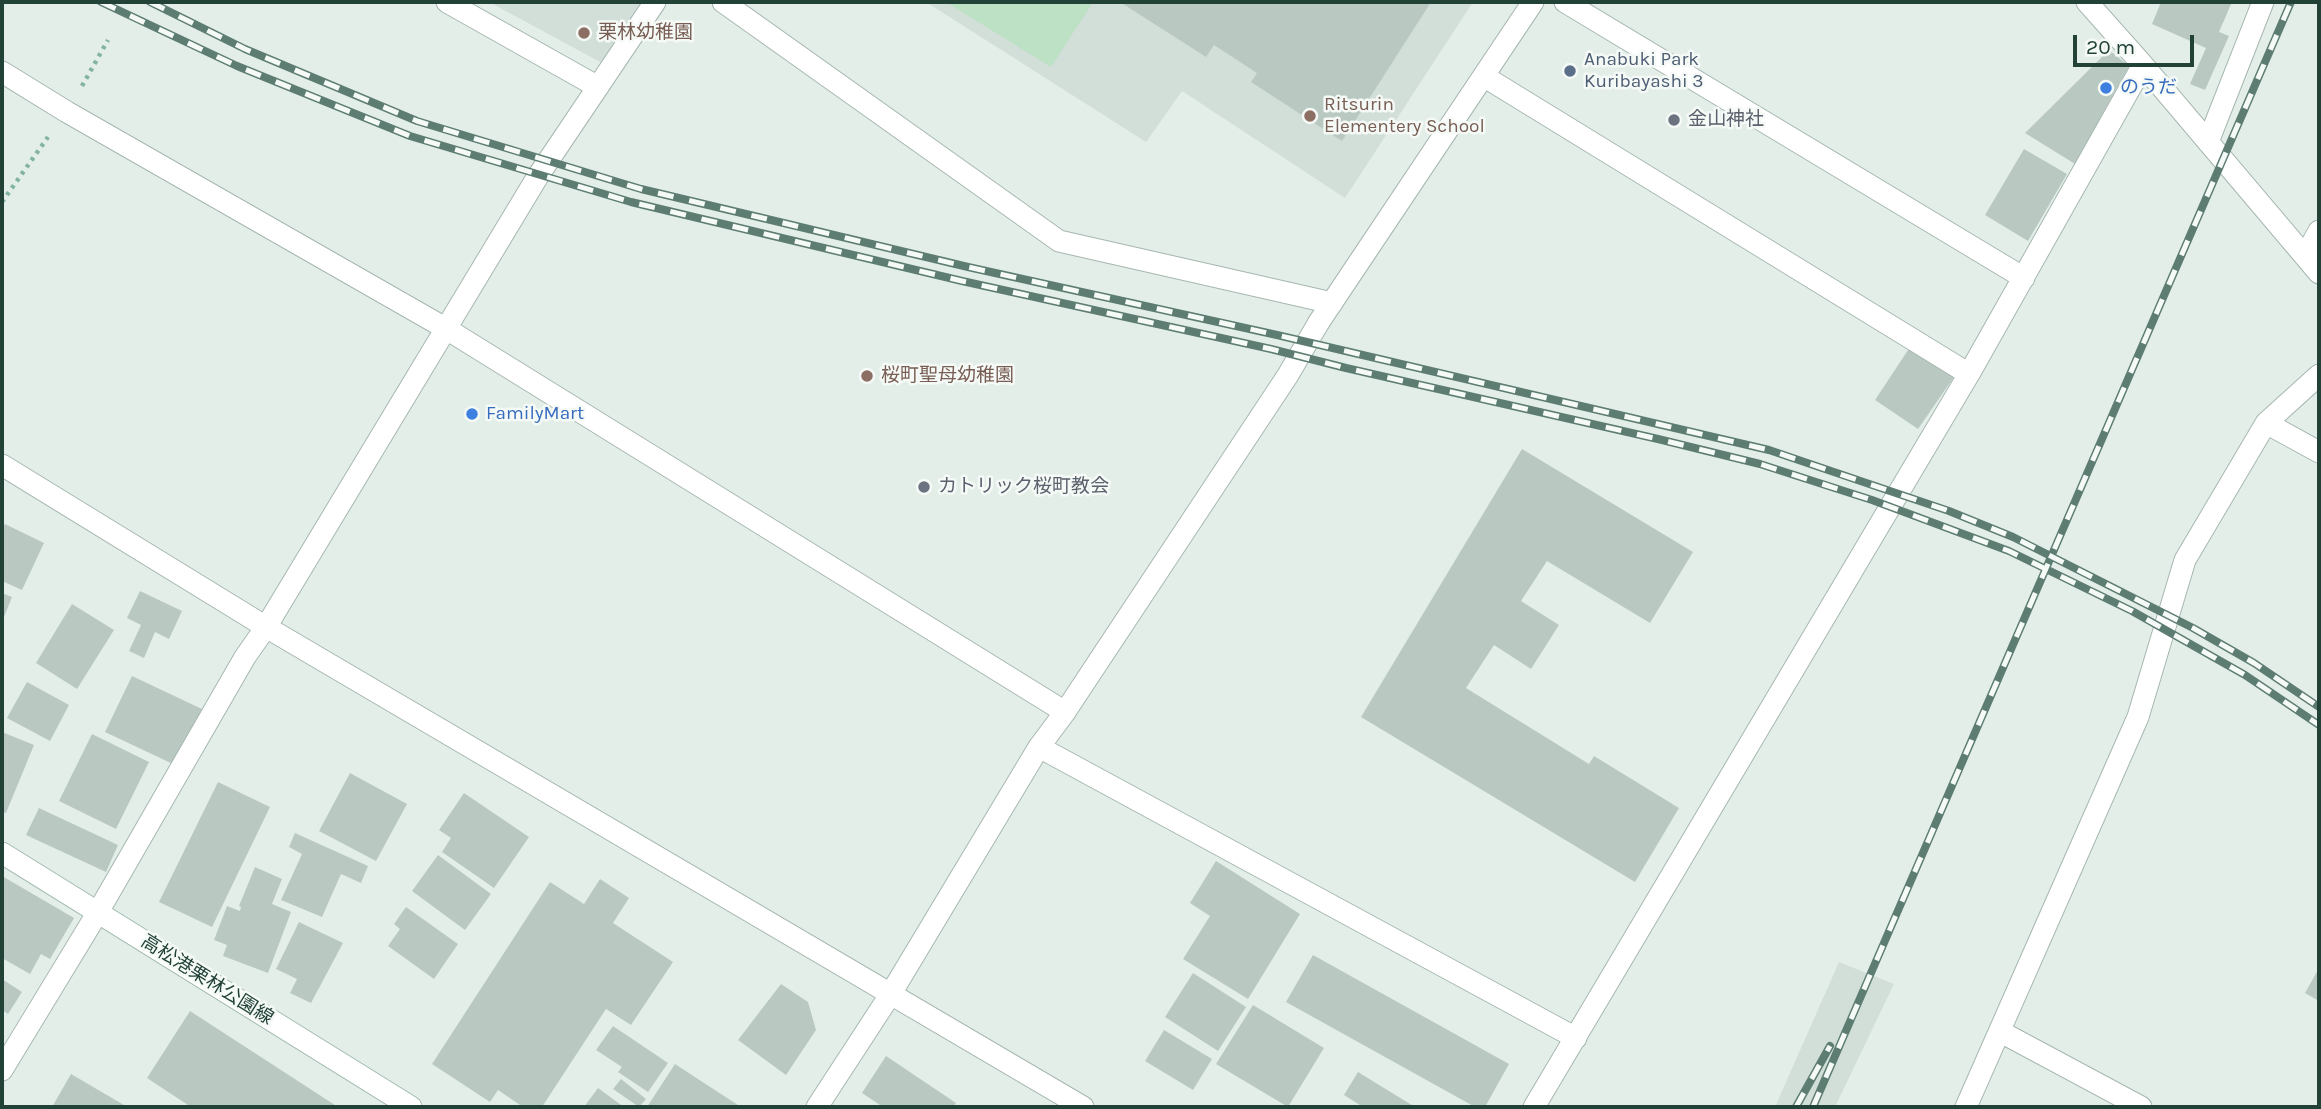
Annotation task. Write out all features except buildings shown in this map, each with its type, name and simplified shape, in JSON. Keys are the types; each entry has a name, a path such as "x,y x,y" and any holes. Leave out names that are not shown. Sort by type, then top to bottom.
{"street":[{"path":"447,2 598,87"},
{"path":"2,1070 98,912 245,657 547,161 655,2"},
{"path":"723,2 1059,241 1332,303"},
{"path":"817,1107 890,995 1039,747 1065,712 1288,375 1332,303 1533,2"},
{"path":"1565,2 2024,278"},
{"path":"2087,2 2319,273"},
{"path":"2208,142 2263,2"},
{"path":"1534,1107 1969,374 2143,65"},
{"path":"2,72 67,112 445,328 1065,712"},
{"path":"1485,76 1969,374"},
{"path":"2305,256 2319,231"},
{"path":"1966,1107 2138,717 2185,560 2266,423 2319,374"},
{"path":"2266,423 2319,452"},
{"path":"2,465 266,626 1083,1107"},
{"path":"1039,747 1576,1038"},
{"name":"高松港栗林公園線","path":"2,853 411,1107"},
{"path":"2001,1032 2141,1107"}],"shaded area":[{"name":"栗林幼稚園","path":"489,2 642,2 602,63"},
{"name":"Ritsurin Elementery School","path":"926,2 1473,2 1345,198 1182,91 1146,142"},
{"path":"1839,962 1894,984 1835,1107 1775,1107"}],"green space":[{"path":"946,2 1093,2 1051,67"}],"railway":[{"path":"101,2 237,66 410,136 631,202 962,281 1658,439 1760,464 1872,500 2009,551 2132,611 2245,675 2319,725"},
{"path":"150,2 245,49 417,121 641,189 968,267 1277,335 1769,450 1949,511 2013,537 2193,628 2254,663 2319,707"},
{"path":"1813,1107 2291,2"},
{"path":"1796,1107 1830,1046"}],"place":[{"name":"栗林幼稚園","path":"584,33"},
{"name":"Anabuki Park Kuribayashi 3","path":"1570,71"},
{"name":"のうだ","path":"2106,88"},
{"name":"Ritsurin Elementery School","path":"1310,116"},
{"name":"金山神社","path":"1674,120"},
{"name":"桜町聖母幼稚園","path":"867,376"},
{"name":"FamilyMart","path":"472,414"},
{"name":"カトリック桜町教会","path":"924,487"}]}
